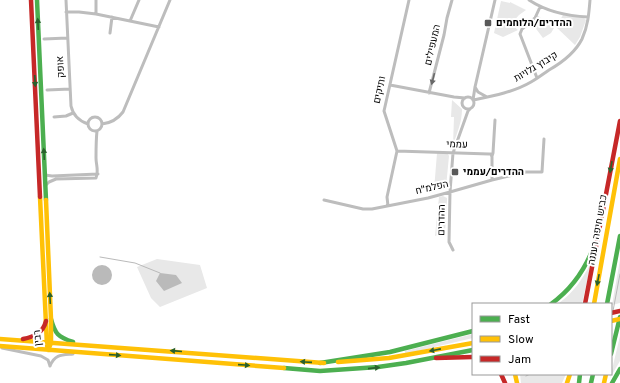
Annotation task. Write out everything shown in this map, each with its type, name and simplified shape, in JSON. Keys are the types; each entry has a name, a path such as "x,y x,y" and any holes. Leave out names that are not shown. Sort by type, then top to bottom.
{"main road":[{"name":"רבין","path":"31,0 46,321 49,342"},
{"name":"רבין","path":"37,0 51,318 48,350"},
{"path":"585,303 620,121"},
{"name":"כביש חיפה רעננה","path":"594,303 620,159"},
{"path":"552,303 563,295 579,276 591,253 596,239 608,184"},
{"path":"607,303 620,236"},
{"path":"51,318 54,331 58,335 81,344"},
{"path":"612,350 620,318"},
{"path":"18,340 36,335 44,328 46,321"},
{"path":"320,363 396,351 472,331"},
{"path":"0,339 320,363 382,359 472,343"},
{"path":"0,347 320,371 383,367 472,350"},
{"path":"436,358 472,356"},
{"path":"612,383 620,369"}],"street":[{"name":"אופק","path":"66,0 70,90 73,112"},
{"path":"96,0 96,14"},
{"path":"130,21 139,0"},
{"path":"102,124 112,122 119,117 122,112 170,0"},
{"name":"ותיקים","path":"397,151 384,114 384,109 409,0"},
{"name":"המעפילים","path":"430,93 452,0"},
{"path":"454,98 468,109 474,104 473,100 475,86 495,0"},
{"path":"528,0 559,13 588,17"},
{"name":"קיבוץ גלויות","path":"473,100 515,89 531,82 563,61 578,46 583,36 588,22 590,0"},
{"path":"537,78 520,34 522,29 535,18 540,6"},
{"path":"66,12 96,14 159,27"},
{"path":"110,33 112,17"},
{"path":"44,39 67,38"},
{"path":"390,85 454,98 466,97 473,100"},
{"path":"475,86 478,92 487,97"},
{"path":"462,105 462,101 472,93 475,86"},
{"path":"47,90 70,90"},
{"name":"ההדרים","path":"462,105 465,113 465,121"},
{"name":"ההדרים","path":"453,250 450,242 450,192 453,152 468,111 471,108"},
{"path":"54,117 66,116 73,112 81,121 88,124 93,131 96,143"},
{"path":"88,124 90,120 94,118 99,119 102,124"},
{"path":"492,180 495,120"},
{"path":"45,186 49,182 56,179 96,178 97,131 100,129 102,124"},
{"name":"הפלמ\"ח","path":"324,200 363,209 372,209 450,192 526,172 542,172 544,139"},
{"path":"388,206 388,197 397,151"},
{"name":"עממי","path":"397,151 453,152 489,154 492,156"},
{"path":"45,175 96,174"},
{"path":"0,347 41,356 48,360 50,366 54,358 58,356 94,354"}],"shaded area":[{"path":"501,1 510,2 526,10 511,24 518,30 503,37 494,33"},
{"path":"537,15 554,28 551,33 543,38 531,22"},
{"path":"563,15 584,18 586,20 580,37 575,45 556,27"},
{"path":"452,100 462,109 460,123 453,145 454,117 451,117"},
{"path":"437,153 448,154 449,156 446,187 434,190"},
{"path":"443,196 447,198 445,232 435,236 439,197"},
{"path":"157,259 200,265 207,288 160,307 151,298 137,267"},
{"path":"620,260 620,303 612,305"},
{"path":"591,263 582,303 559,303 569,295"},
{"path":"102,265 109,268 112,275 109,282 102,285 95,282 92,275 95,268"},
{"path":"160,273 176,275 182,283 164,291 156,281"},
{"path":"472,334 472,338 405,354 405,351"},
{"path":"620,336 620,361 612,375"},
{"path":"520,375 566,375 562,383 521,383"}],"waterway":[{"path":"100,257 135,263 160,273"},
{"path":"613,311 620,274"}],"traffic: fast":[{"path":"37,0 46,200"},
{"path":"607,303 620,236"},
{"path":"552,303 565,292 577,278 594,246"},
{"path":"612,350 620,317"},
{"path":"51,319 56,332 73,342"},
{"path":"320,363 390,352 472,331"},
{"path":"284,368 320,371 378,367 472,350"},
{"path":"612,383 620,369"},
{"path":"579,383 580,375"},
{"path":"591,383 593,375"}],"traffic: slow":[{"path":"594,303 620,159"},
{"path":"40,197 47,346"},
{"path":"46,200 51,319 51,343 48,350"},
{"path":"612,321 620,319"},
{"path":"0,339 324,363"},
{"path":"338,362 389,358 472,343"},
{"path":"0,346 284,368"},
{"path":"515,375 517,383"},
{"path":"567,383 570,375"},
{"path":"604,383 606,375"}],"traffic: jam":[{"path":"31,0 40,197"},
{"path":"585,303 620,121"},
{"path":"612,313 620,311"},
{"path":"23,339 38,334 43,329 46,321"},
{"path":"436,358 472,357"},
{"path":"501,375 505,383"}],"place":[{"name":"ההדרים/הלוחמים","path":"488,23"},
{"name":"ההדרים/עממי","path":"455,172"}]}
